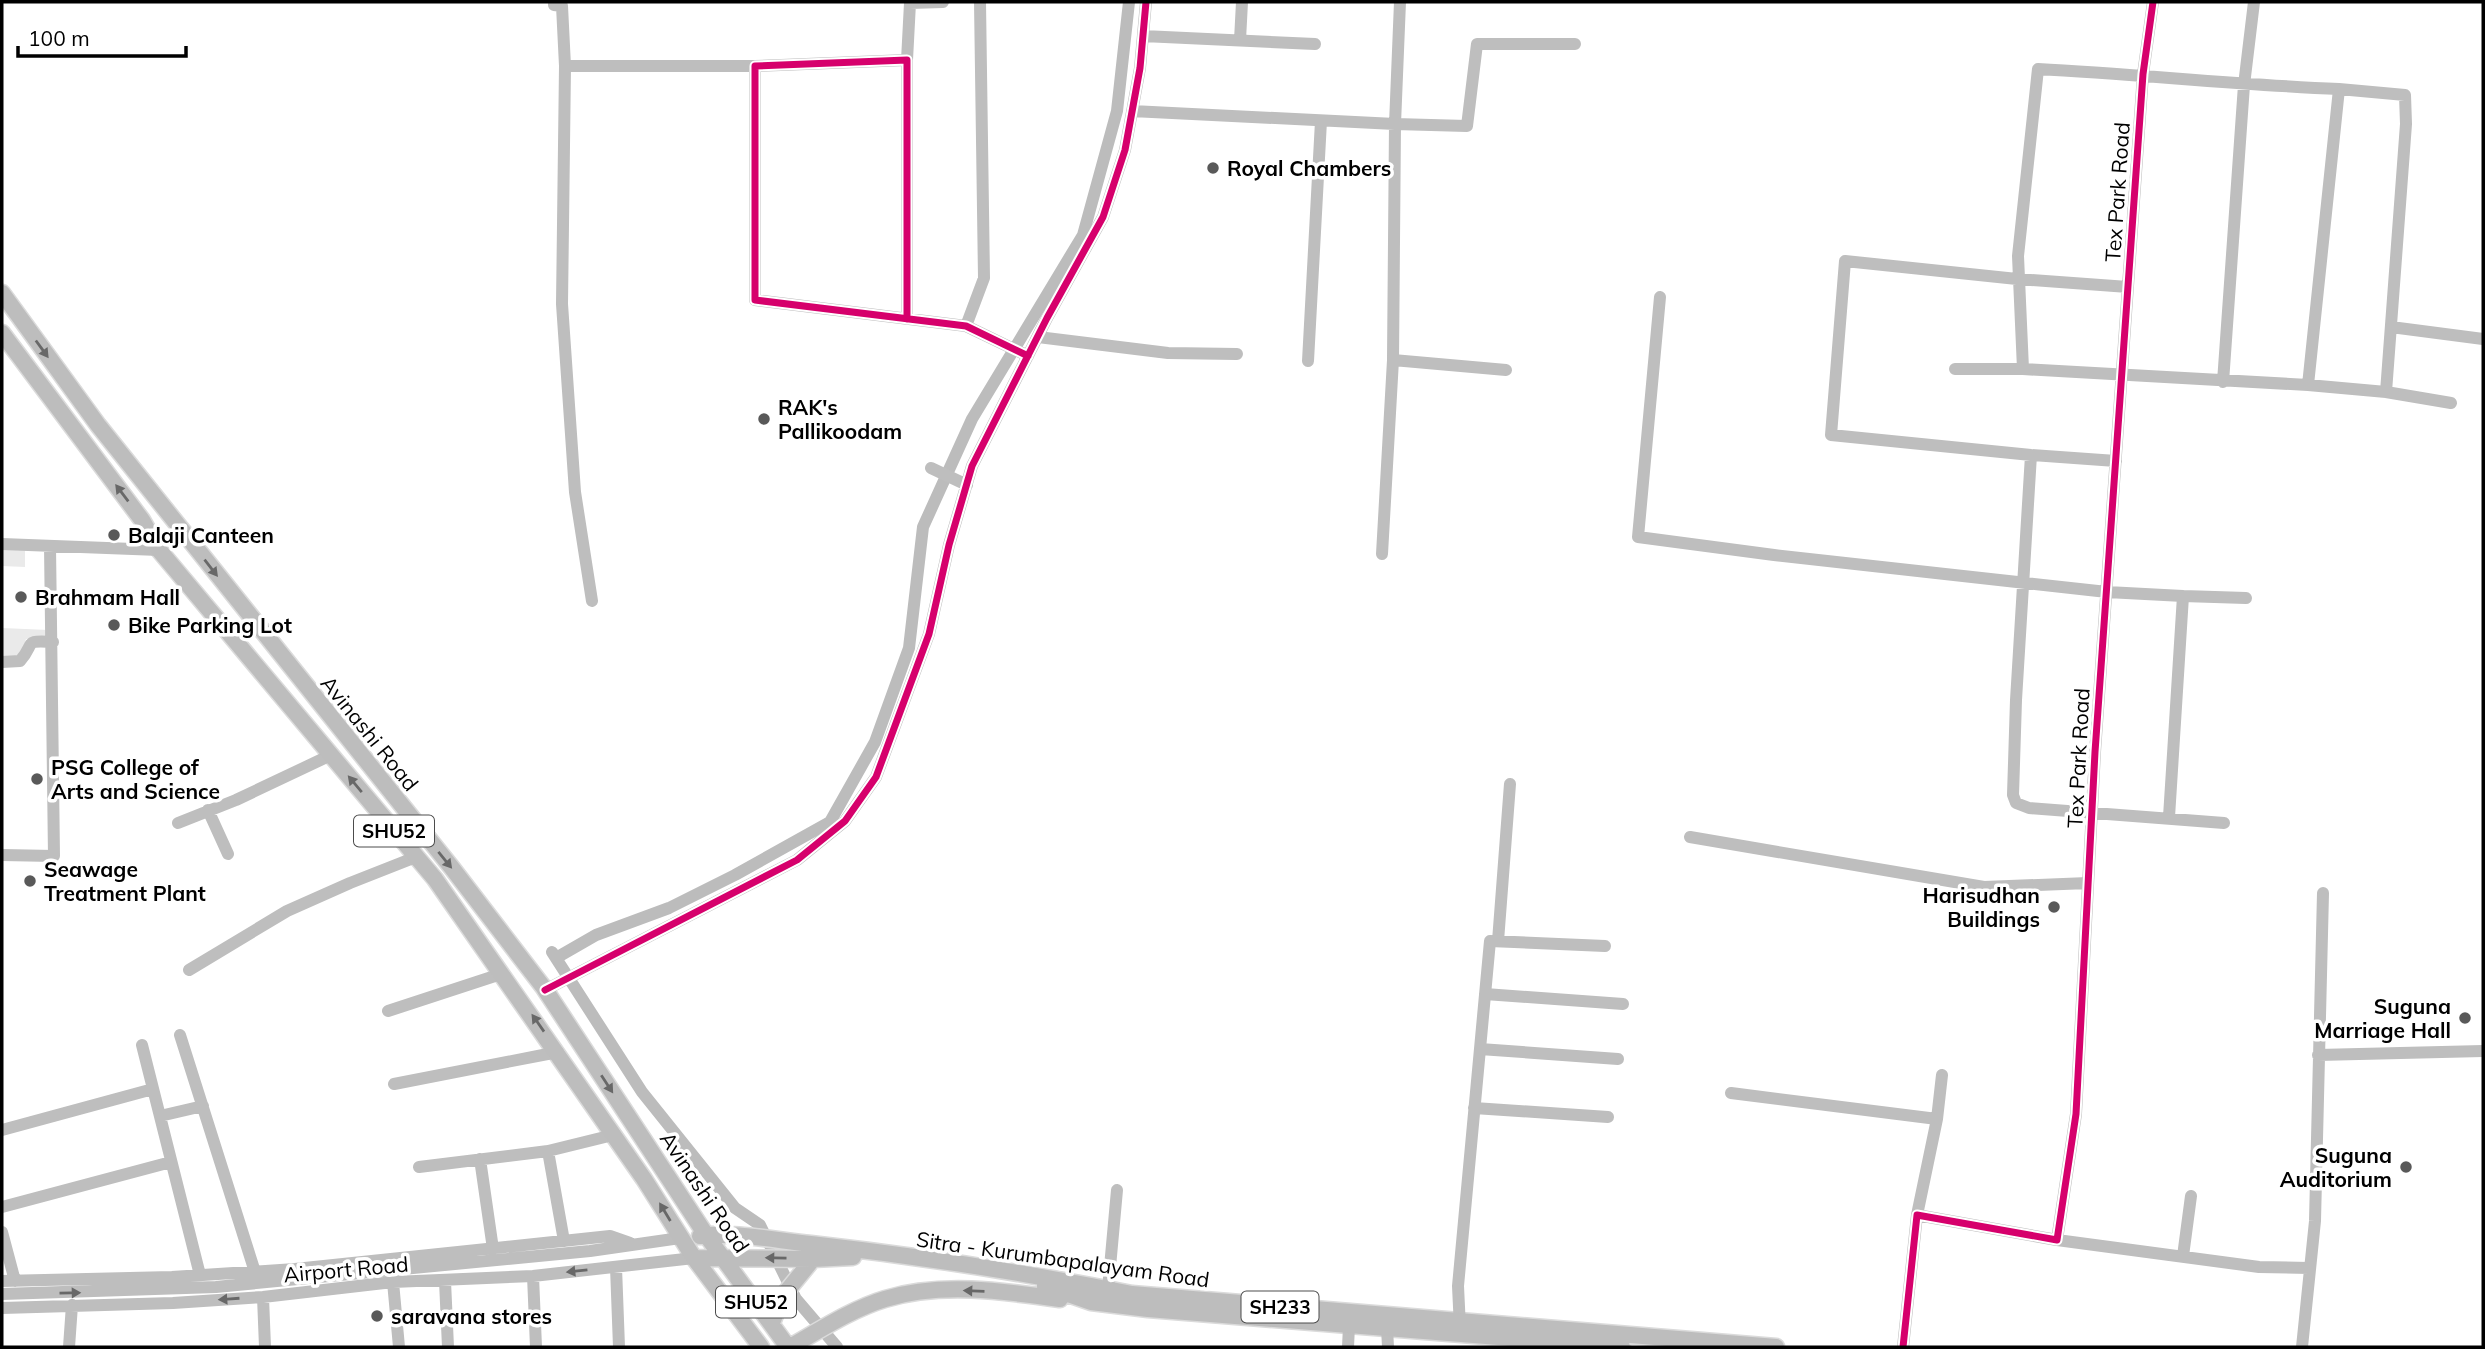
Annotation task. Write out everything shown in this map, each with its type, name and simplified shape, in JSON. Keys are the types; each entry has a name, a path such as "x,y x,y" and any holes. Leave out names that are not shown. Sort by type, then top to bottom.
{"main road":[{"name":"Avinashi Road","path":"2,293 98,425 452,868 545,990 706,1235 772,1323 793,1345"},
{"name":"Avinashi Road","path":"2,333 142,520 159,550 435,879 558,1052 644,1179 680,1238 761,1347"},
{"name":"Sitra - Kurumbapalayam Road","path":"680,1238 706,1235 786,1241 1099,1296 1349,1325 1460,1328 1776,1347"},
{"name":"Sitra - Kurumbapalayam Road","path":"694,1258 866,1257 1099,1296 1132,1294 1622,1347"},
{"path":"772,1323 782,1297 808,1259"},
{"path":"793,1345 884,1299 922,1290 1099,1296"}],"street":[{"path":"554,2 554,5 562,6 565,66 562,304 575,492 592,601"},
{"path":"907,319 907,60 910,2 943,2"},
{"path":"966,327 984,278 980,2"},
{"path":"545,990 797,860 845,821 877,777 929,634 949,545 972,466 1026,355 1103,217 1125,150 1140,68 1146,2"},
{"path":"1240,40 1242,2"},
{"path":"1382,554 1393,360 1395,124 1400,2"},
{"name":"Tex Park Road","path":"2057,1240 2076,1114 2095,752 2143,74 2152,2"},
{"path":"2222,382 2244,85 2254,2"},
{"path":"1143,36 1315,44"},
{"path":"1132,111 1467,126 1477,44 1575,44"},
{"path":"565,66 755,66 907,60"},
{"path":"755,66 755,300 966,327 1026,355"},
{"path":"2023,369 2017,279 2038,69 2143,74 2244,85 2339,89 2405,96 2406,124 2386,393"},
{"path":"2308,385 2339,89"},
{"path":"1308,361 1321,121"},
{"path":"2116,461 1830,435 1845,261 2017,279 2128,286"},
{"path":"1660,298 1638,537 2107,592 2246,598"},
{"path":"2391,327 2483,339"},
{"path":"1038,337 1168,352 1237,354"},
{"path":"1393,360 1506,370"},
{"path":"1955,369 2023,369 2308,385 2451,403"},
{"path":"2031,455 2013,795 2016,803 2029,808 2224,823"},
{"path":"934,470 967,485"},
{"path":"2,544 159,550"},
{"path":"2,855 54,856 50,546"},
{"path":"2169,817 2183,596"},
{"path":"2,662 20,662 29,643 53,642"},
{"path":"178,822 236,800 331,755"},
{"path":"1497,941 1510,784"},
{"path":"208,810 228,854"},
{"path":"1690,837 1984,887 2088,883"},
{"path":"188,970 287,911 416,857"},
{"path":"2302,1347 2315,1220 2323,893"},
{"path":"1460,1328 1458,1286 1490,941 1605,946"},
{"path":"388,1011 501,974"},
{"path":"1485,994 1623,1003"},
{"path":"180,1035 255,1272"},
{"path":"142,1045 200,1275"},
{"path":"1480,1049 1618,1059"},
{"path":"2318,1055 2483,1051"},
{"path":"394,1084 558,1052"},
{"path":"1903,1347 1917,1214 1937,1119 1942,1075"},
{"path":"2,1130 153,1089"},
{"path":"1731,1093 1937,1119"},
{"path":"160,1116 203,1106"},
{"path":"1475,1108 1608,1117"},
{"path":"419,1167 548,1151 613,1135"},
{"path":"548,1151 564,1241"},
{"path":"480,1159 493,1249"},
{"path":"2,1207 171,1162"},
{"path":"1099,1296 1117,1189"},
{"path":"2183,1256 2191,1196"},
{"path":"1917,1214 2057,1240 2259,1267 2309,1268"},
{"path":"2,1232 8,1281 255,1272 610,1236 634,1245"},
{"name":"Airport Road","path":"2,1294 216,1287 590,1251 680,1238"},
{"name":"Airport Road","path":"2,1308 173,1303 262,1297 393,1282 533,1276 694,1258"},
{"path":"616,1267 618,1347"},
{"path":"533,1276 536,1347"},
{"path":"445,1281 448,1347"},
{"path":"393,1282 399,1347"},
{"path":"262,1297 265,1347"},
{"path":"69,1347 72,1306"},
{"path":"1348,1347 1349,1325"},
{"path":"1387,1328 1388,1347"}],"shaded area":[{"path":"2,549 25,550 25,567 2,566"},
{"path":"2,628 49,630 48,638 26,639 21,655 2,658"}],"waterway":[{"path":"556,958 596,935 669,908 830,822 875,742 909,648 923,527 972,419 1083,235 1117,111 1129,2"},
{"path":"552,952 642,1092 735,1208 760,1225 796,1299 837,1347"}],"cycle path":[{"path":"545,990 797,860 845,821 876,777 929,634 949,545 972,466 1047,318 1103,217 1125,150 1140,68 1146,2"},
{"path":"1903,1347 1917,1215 2057,1240 2076,1114 2095,752 2143,74 2153,2"},
{"path":"907,319 907,60 755,66 755,300 966,326 1028,356"}],"place":[{"name":"Royal Chambers","path":"1213,168"},
{"name":"RAK's Pallikoodam","path":"764,419"},
{"name":"Balaji Canteen","path":"114,535"},
{"name":"Brahmam Hall","path":"21,597"},
{"name":"Bike Parking Lot","path":"114,625"},
{"name":"PSG College of Arts and Science","path":"37,779"},
{"name":"Seawage Treatment Plant","path":"30,881"},
{"name":"Harisudhan Buildings","path":"2054,907"},
{"name":"Suguna Marriage Hall","path":"2465,1018"},
{"name":"Suguna Auditorium","path":"2406,1167"},
{"name":"saravana stores","path":"377,1316"}]}
